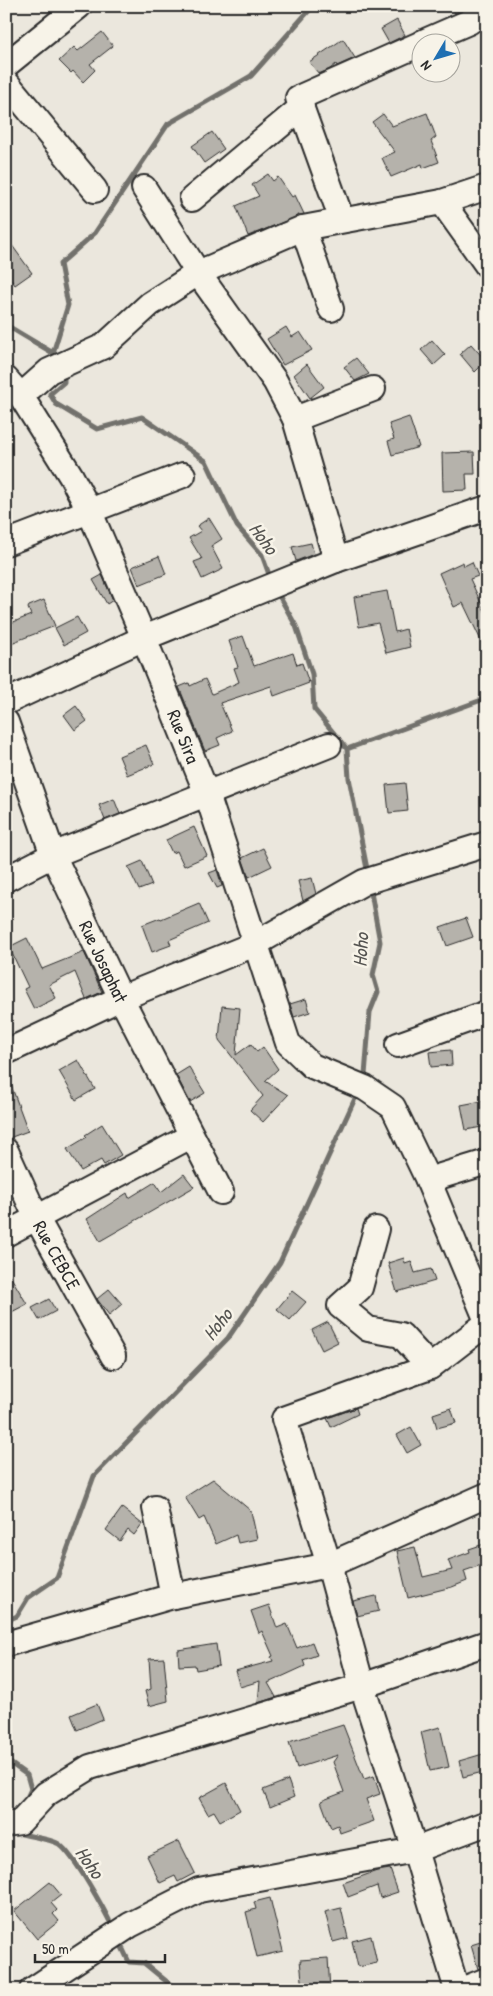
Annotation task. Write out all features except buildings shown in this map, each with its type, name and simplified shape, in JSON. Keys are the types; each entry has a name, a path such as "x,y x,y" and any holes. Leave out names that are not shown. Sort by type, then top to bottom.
{"street":[{"path":"6,65 79,6"},
{"path":"447,32 469,22 487,9"},
{"path":"342,220 298,98 410,48"},
{"path":"6,82 95,190"},
{"path":"192,199 302,107"},
{"path":"144,188 198,273 275,381 295,419 336,560"},
{"path":"22,396 49,371 104,346 150,304 198,273 303,228 442,202 487,188"},
{"path":"442,202 487,265"},
{"path":"303,228 331,309"},
{"name":"Rue Sira","path":"6,379 22,396 72,476 89,510 144,638 207,794 288,1043 312,1066 359,1086 393,1107 428,1180 487,1322"},
{"path":"295,419 373,389"},
{"path":"6,543 182,475"},
{"path":"6,702 144,638 336,560 487,508"},
{"name":"Rue Josaphat","path":"6,722 53,855 121,998 191,1136 222,1192"},
{"path":"6,879 53,855 329,744"},
{"path":"6,1052 121,998 255,944 369,880 487,844"},
{"path":"398,1045 487,1013"},
{"path":"6,1234 191,1136"},
{"name":"Rue CEBCE","path":"6,1151 37,1219 113,1356"},
{"path":"428,1180 487,1162"},
{"path":"376,1229 360,1288 340,1306 368,1329 401,1335 430,1367"},
{"path":"457,1990 415,1850 362,1686 329,1565 284,1419 430,1367 487,1322"},
{"path":"6,1644 173,1596 329,1565 487,1495"},
{"path":"155,1508 173,1596"},
{"path":"13,1823 46,1794 90,1767 362,1686 487,1643"},
{"path":"32,1990 130,1925 198,1890 415,1850 487,1823"},
{"path":"462,1990 487,1980"}],"waterway":[{"path":"53,353 68,305 60,264 95,233 168,124 251,76 313,6"},
{"name":"Hoho","path":"6,325 53,353 58,361"},
{"name":"Hoho","path":"64,370 64,382 50,394 56,404 97,429 142,417 206,461 237,526 262,555 271,580"},
{"name":"Hoho","path":"277,592 296,626 312,674 314,709 347,749 349,778 368,874"},
{"path":"347,749 487,698"},
{"name":"Hoho","path":"363,1080 370,1012 378,992 373,975 380,942 370,887"},
{"name":"Hoho","path":"6,1621 17,1616 28,1598 57,1578 94,1476 228,1338 280,1262 358,1092"},
{"name":"Hoho","path":"6,1760 27,1775 31,1789 25,1802"},
{"name":"Hoho","path":"17,1830 18,1833 55,1842 66,1850 89,1883 113,1928"},
{"name":"Hoho","path":"119,1941 129,1962 144,1963 177,1990"}]}
